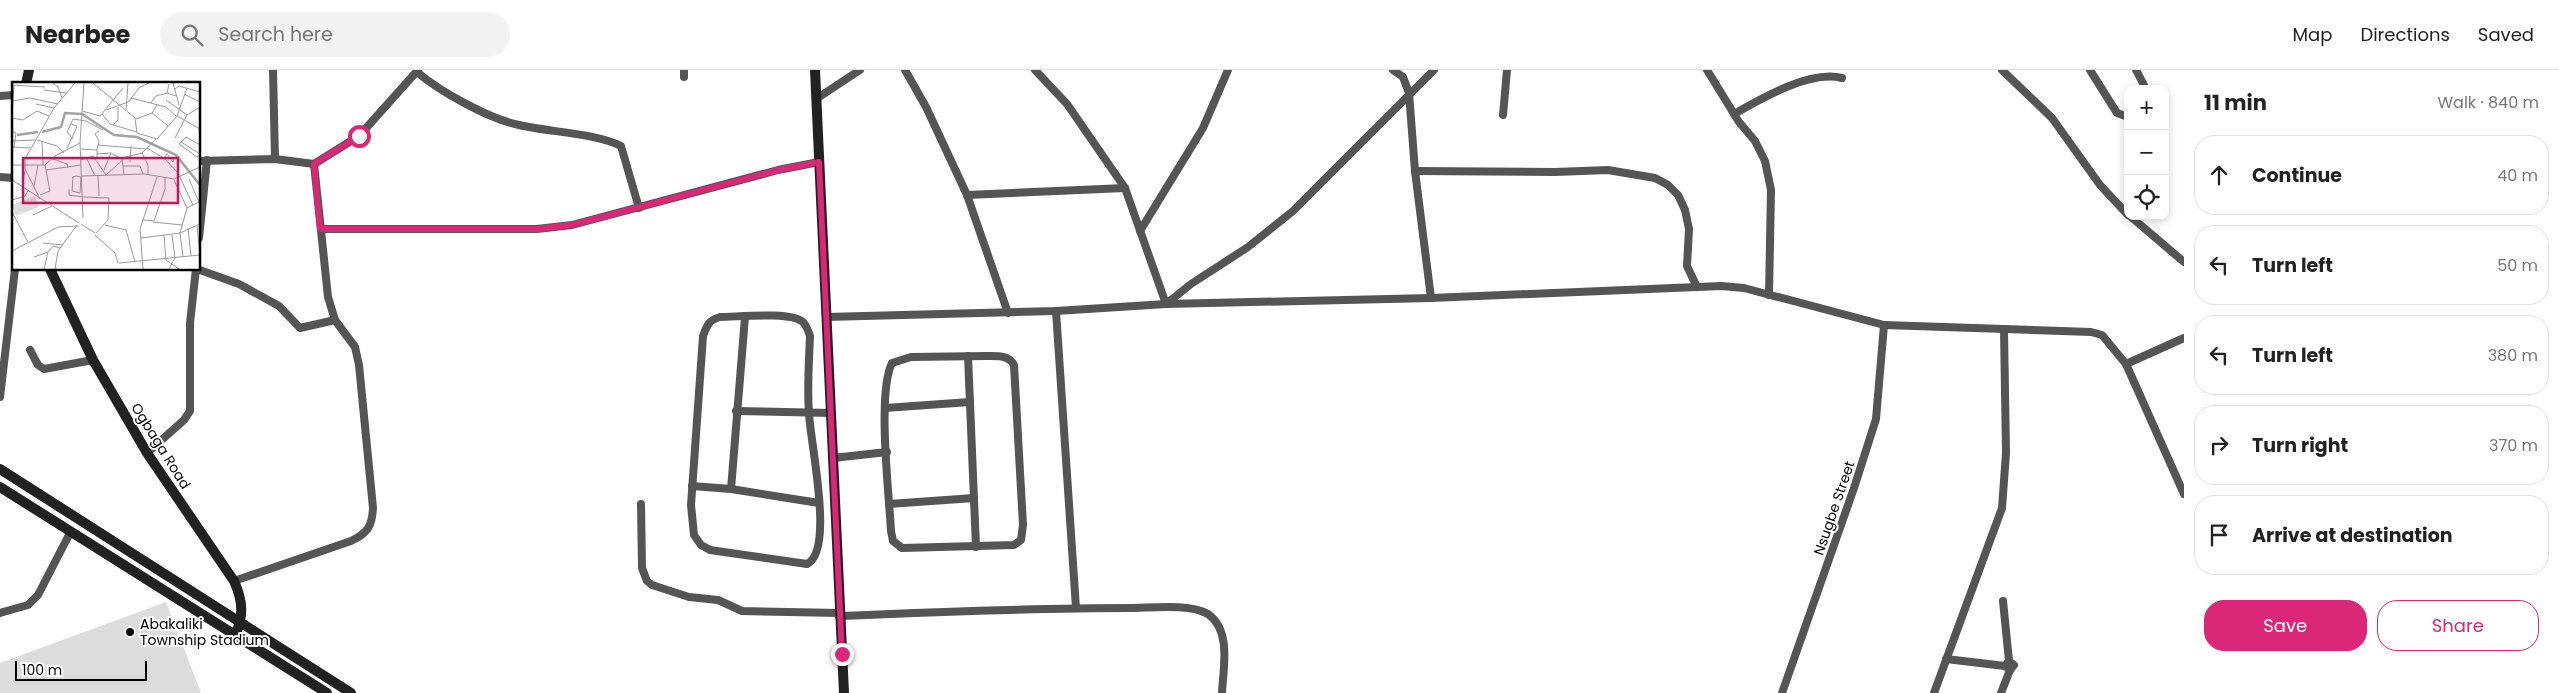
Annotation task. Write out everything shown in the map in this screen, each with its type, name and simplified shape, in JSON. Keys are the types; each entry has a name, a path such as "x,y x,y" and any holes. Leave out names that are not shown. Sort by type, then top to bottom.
{"main road":[{"path":"815,70 844,693"},
{"name":"Ogbaga Road","path":"50,270 93,360 147,453 234,581 242,603 241,623 235,636"},
{"path":"0,469 351,693"},
{"path":"0,487 327,693"}],"street":[{"path":"273,70 275,159"},
{"path":"816,98 860,70"},
{"path":"905,70 926,107 967,195 1008,312"},
{"path":"1140,232 1203,128 1228,70"},
{"path":"1393,70 1403,73 1409,93 1415,171 1430,298"},
{"path":"1166,304 1191,284 1248,247 1294,211 1409,93 1434,70"},
{"path":"1503,115 1507,70"},
{"path":"1707,70 1734,114 1755,141 1765,161 1771,190 1769,295"},
{"path":"2002,70 2052,118 2100,185 2124,210"},
{"path":"2090,70 2117,113 2124,116"},
{"path":"2136,70 2144,85"},
{"path":"200,218 203,160 275,159 314,164 359,136 417,71 432,85 516,125 605,141 620,146 639,208"},
{"path":"1038,71 1067,104 1125,188 1166,304"},
{"path":"1734,114 1770,94 1818,74 1842,78"},
{"path":"320,229 537,229 572,225 778,170 819,162"},
{"path":"234,581 351,541 365,534 372,523 373,508 359,365 356,347 335,320 328,297 314,164"},
{"path":"1415,171 1555,172 1608,170 1655,178 1668,185 1678,195 1685,210 1689,229 1687,266 1697,287"},
{"path":"967,195 1125,188"},
{"path":"2135,220 2184,262"},
{"path":"0,397 15,270"},
{"path":"147,453 184,420 190,411 190,323 196,270"},
{"path":"199,270 239,284 279,306 300,328 335,320"},
{"path":"826,317 1056,311 1166,304 1430,298 1697,287 1744,288 1884,325 2091,332 2102,335 2126,364 2184,494"},
{"path":"0,308 10,309"},
{"path":"1056,311 1076,608"},
{"path":"720,317 745,317 789,317 802,322 810,336 808,412 819,503 821,540 816,557 807,564 800,565 710,550 701,545 694,535 690,505 703,336 707,325 712,319 720,317"},
{"path":"731,489 745,317"},
{"name":"Nsugbe Street","path":"1782,693 1854,488 1876,419 1884,325"},
{"path":"1934,693 2002,508 2006,453 2004,330"},
{"path":"2126,364 2184,338"},
{"path":"30,350 38,365 44,369 93,360"},
{"path":"968,356 976,547"},
{"path":"911,357 1004,357 1011,360 1014,365 1023,525 1021,540 1018,544 911,549 896,546 891,531 885,408 885,382 892,363 911,357"},
{"path":"885,408 970,402"},
{"path":"736,411 830,413"},
{"path":"833,458 887,452"},
{"path":"692,486 731,489 819,503"},
{"path":"889,504 974,498"},
{"path":"641,504 642,568 646,582 652,585 689,596 718,600 742,611 840,614 1076,608 1188,608 1208,614 1219,627 1224,644 1222,693"},
{"path":"0,612 28,605 38,595 71,531"},
{"path":"2002,693 2008,665 2003,601"},
{"path":"1946,659 2008,665"}],"shaded area":[{"name":"Abakaliki Township Stadium","path":"166,602 201,693 0,693 0,663"}],"place":[{"name":"Abakaliki Township Stadium","path":"130,632"}],"route":[{"path":"359,136 314,164 320,229 537,229 572,225 778,170 819,162 842,654"}]}
